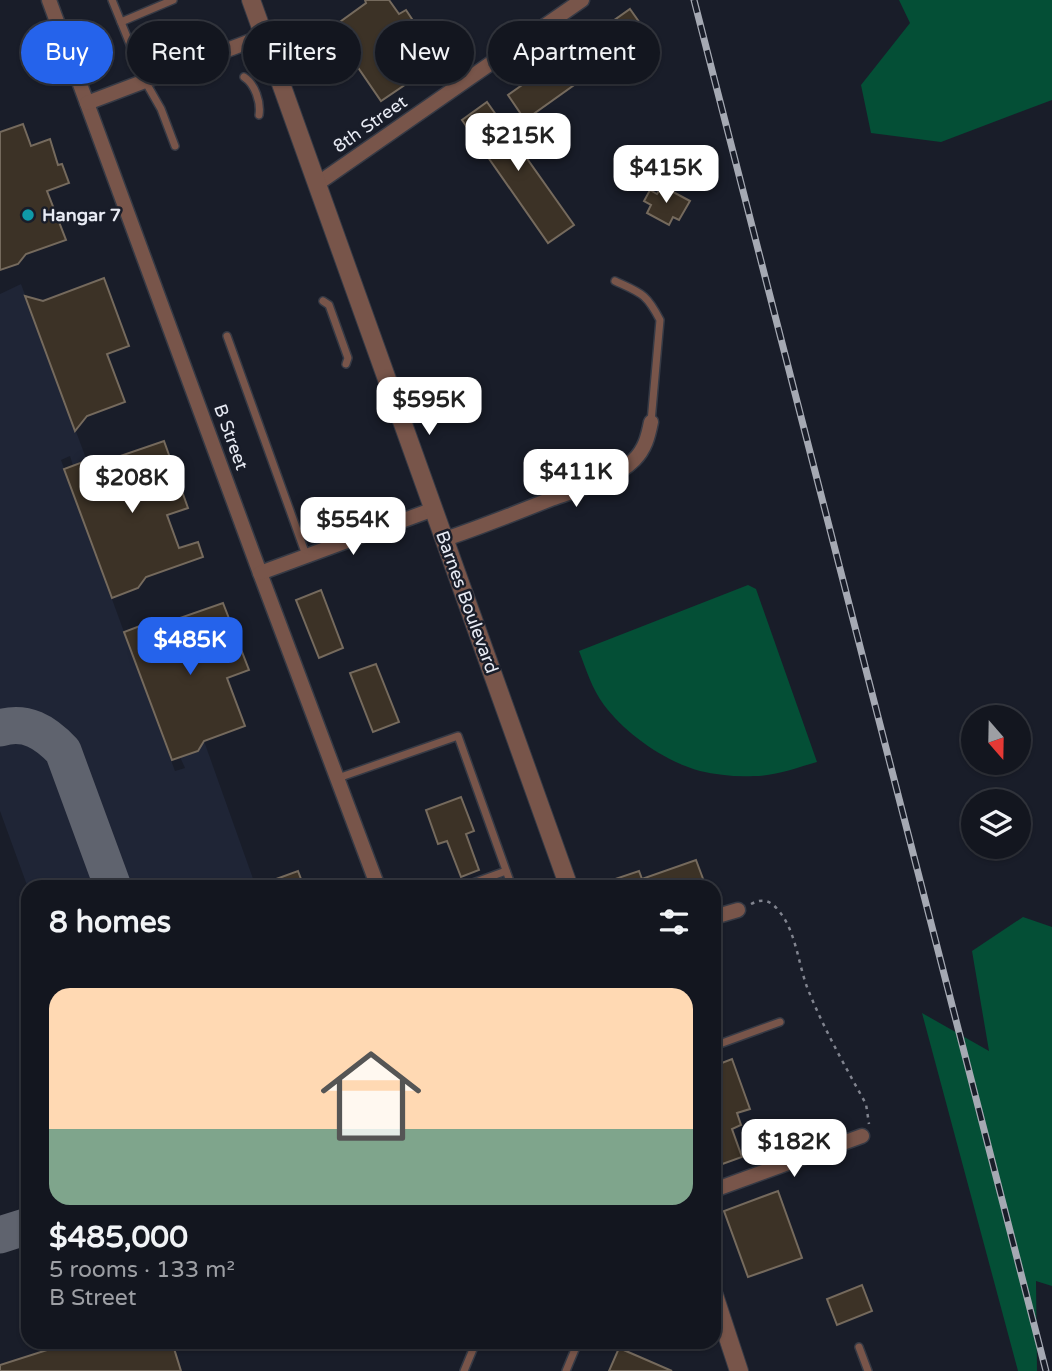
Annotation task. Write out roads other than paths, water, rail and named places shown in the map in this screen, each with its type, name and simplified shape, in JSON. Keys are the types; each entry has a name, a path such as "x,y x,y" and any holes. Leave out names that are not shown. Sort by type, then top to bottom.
{"street":[{"name":"B Street","path":"50,0 375,880"},
{"name":"Barnes Boulevard","path":"251,0 259,21"},
{"name":"8th Street","path":"317,184 582,0"},
{"path":"87,103 137,84"},
{"name":"Barnes Boulevard","path":"281,84 567,880"},
{"path":"445,539 620,471 642,450 651,422"},
{"path":"260,573 434,509"},
{"path":"721,915 738,910"},
{"path":"721,1187 862,1136"},
{"path":"721,1317 738,1371"}],"lane":[{"path":"112,0 127,37"},
{"path":"121,22 173,0"},
{"path":"147,84 162,109 175,146"},
{"path":"252,84 260,107 259,116"},
{"path":"615,281 643,295 660,320 651,422"},
{"path":"323,301 329,305 348,358 346,364"},
{"path":"227,336 306,555"},
{"path":"338,778 458,736 509,880"},
{"path":"483,880 506,872"},
{"path":"721,1043 780,1022"},
{"path":"859,1347 868,1371"},
{"path":"464,1371 473,1349"},
{"path":"566,1371 575,1349"}],"railway":[{"path":"694,0 1046,1371"}],"place":[{"name":"Hangar 7","path":"28,215"}]}
